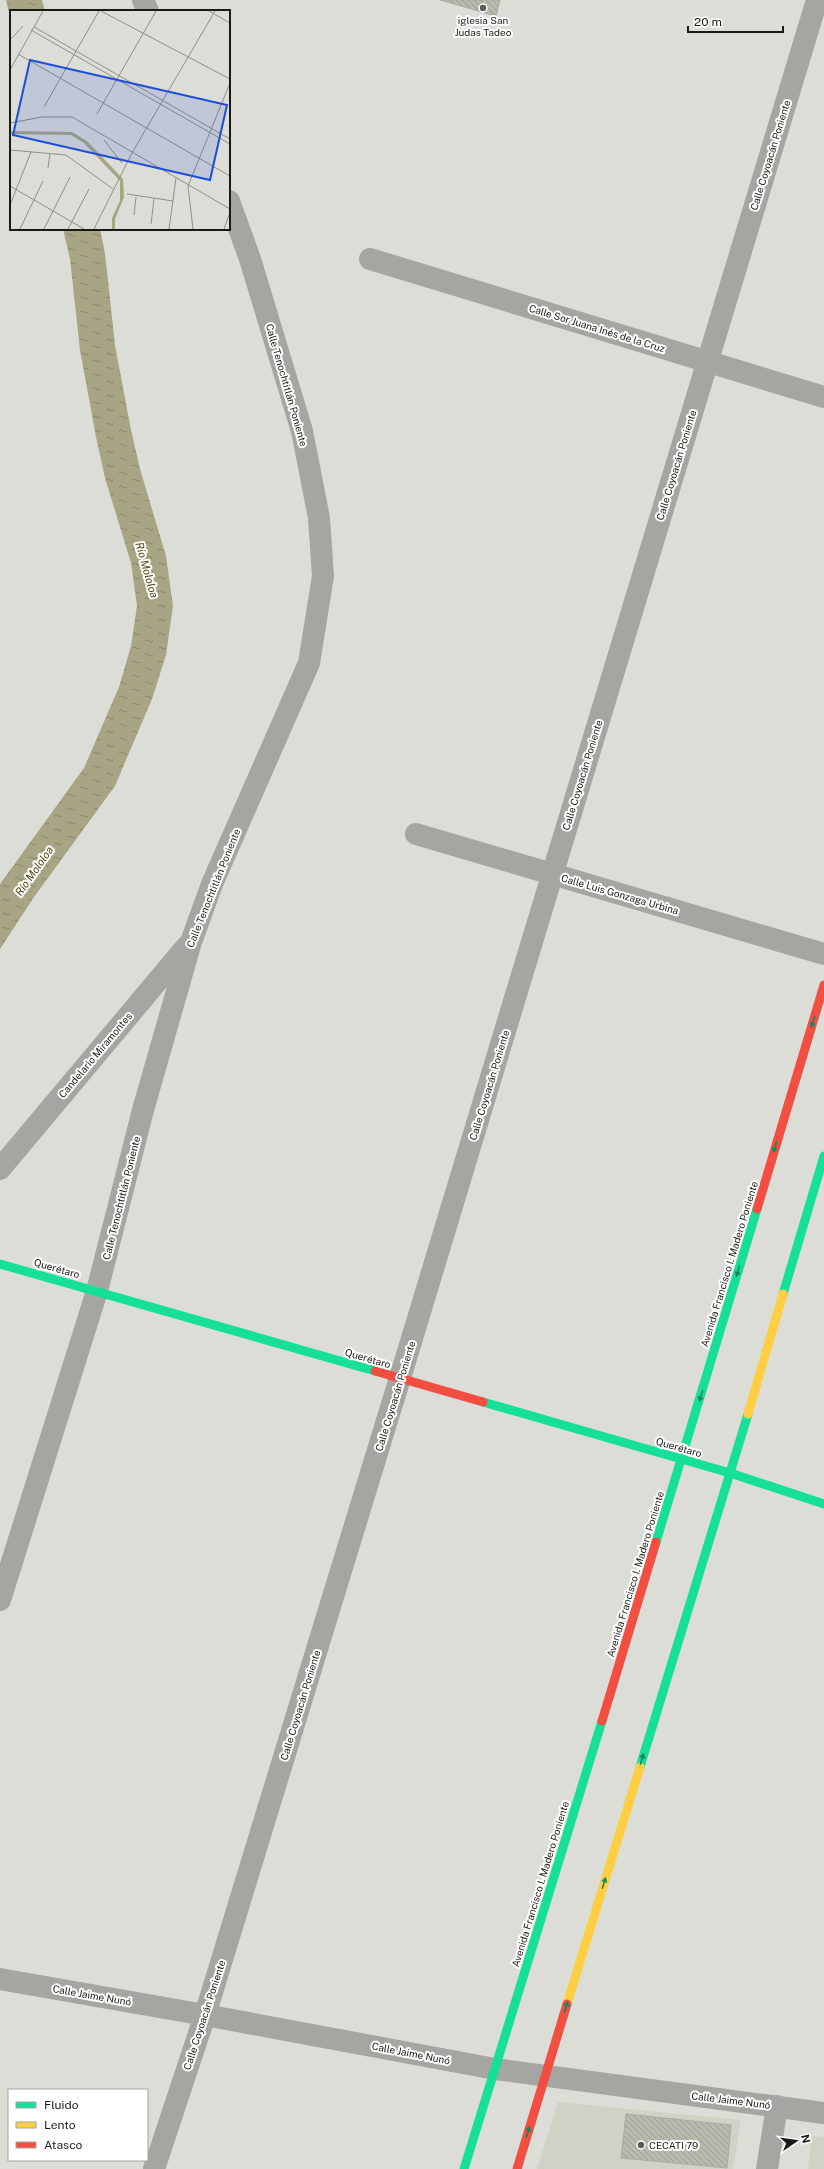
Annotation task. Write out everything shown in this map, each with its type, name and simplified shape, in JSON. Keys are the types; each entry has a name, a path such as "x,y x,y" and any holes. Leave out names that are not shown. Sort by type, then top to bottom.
{"street":[{"path":"143,0 148,10"},
{"name":"Calle Coyoacán Poniente","path":"154,2169 205,2015 400,1378 817,0"},
{"name":"Calle Tenochtitlán Poniente","path":"0,1600 97,1291 143,1110 191,942 212,884 309,663 323,576 319,518 302,431 250,259 230,204"},
{"name":"Calle Sor Juana Inés de la Cruz","path":"370,259 824,397"},
{"name":"Calle Luis Gonzaga Urbina","path":"416,834 824,954"},
{"name":"Candelario Miramontes","path":"0,1169 191,942"},
{"name":"Avenida Francisco I. Madero Poniente","path":"464,2169 682,1459 824,985"},
{"path":"517,2169 730,1473 824,1156"},
{"name":"Querétaro","path":"0,1264 682,1459 824,1504"},
{"name":"Calle Jaime Nunó","path":"0,1979 205,2015 495,2069 545,2077 824,2113"},
{"path":"767,2169 777,2106"}],"shaded area":[{"name":"CECATI 79","path":"558,2102 741,2120 733,2169 537,2169"},
{"path":"812,2136 824,2137 824,2169 808,2169"}],"water":[{"path":"6,0 42,0 45,10 10,10 10,17"},
{"name":"Río Mololoa","path":"63,230 100,230 105,253 115,345 131,430 140,469 166,556 173,606 166,655 152,699 115,786 34,897 0,949 0,884 84,768 119,687 131,646 137,606 131,563 105,478 96,437 80,350 70,259"}],"building":[{"name":"iglesia San Judas Tadeo","path":"440,0 500,0 496,16"},
{"path":"626,2114 731,2125 727,2168 621,2158"}],"traffic: fast":[{"path":"783,1294 824,1156"},
{"path":"656,1542 757,1209"},
{"path":"0,1264 375,1371"},
{"path":"483,1402 730,1473 824,1504"},
{"path":"640,1767 748,1414"},
{"path":"464,2169 602,1721"}],"traffic: slow":[{"path":"748,1414 783,1294"},
{"path":"567,2004 640,1767"}],"traffic: jam":[{"path":"757,1209 824,985"},
{"path":"375,1371 483,1402"},
{"path":"602,1721 656,1542"},
{"path":"517,2169 567,2004"}],"place":[{"name":"iglesia San Judas Tadeo","path":"483,8"},
{"name":"CECATI 79","path":"641,2145"}]}
